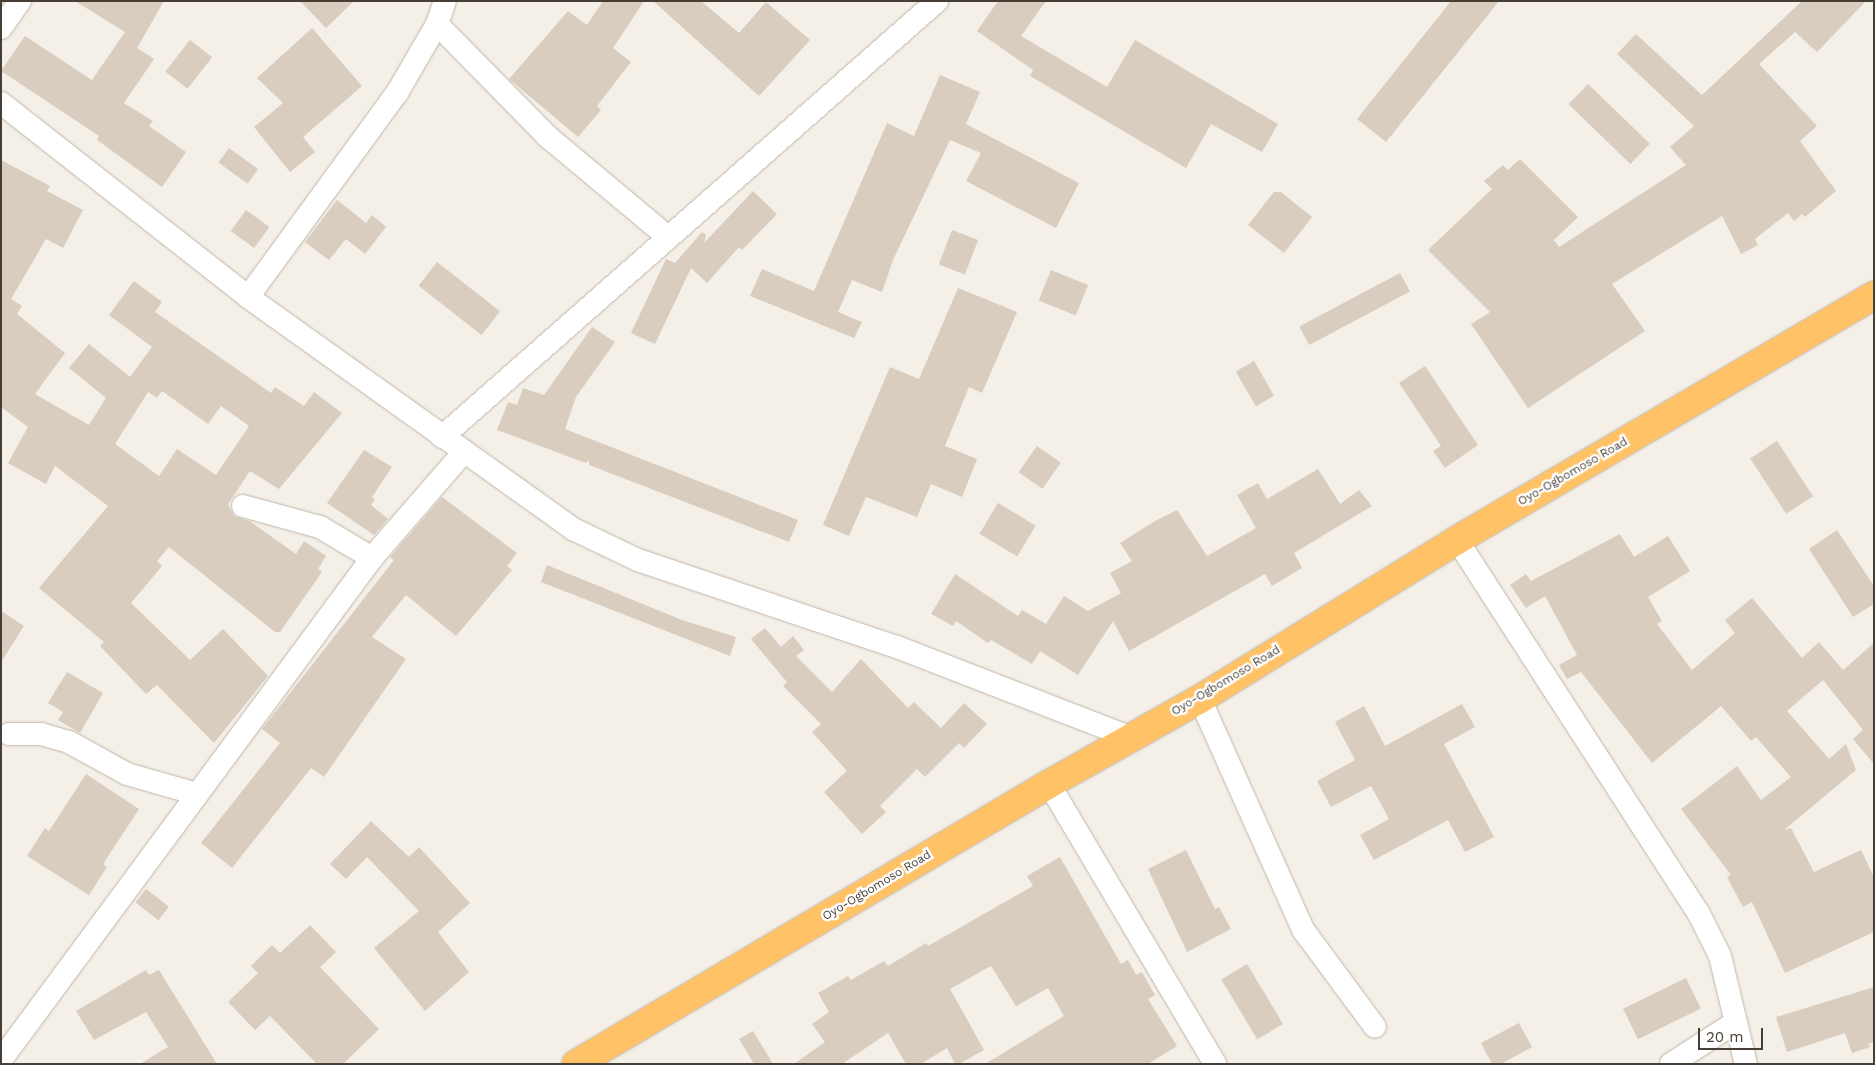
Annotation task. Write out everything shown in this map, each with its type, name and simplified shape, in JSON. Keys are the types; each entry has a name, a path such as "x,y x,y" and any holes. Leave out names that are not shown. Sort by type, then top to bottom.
{"highway":[{"name":"Oyo-Ogbomoso Road","path":"576,1064 1129,737 1200,699 1457,540 1874,295"}],"street":[{"path":"1,28 20,1"},
{"path":"248,297 397,93 437,24 445,1"},
{"path":"442,437 937,1"},
{"path":"437,24 548,136 668,237"},
{"path":"1,103 248,297 575,530 638,560 897,647 1129,737"},
{"path":"1,1060 372,558 463,452"},
{"path":"243,506 320,526 372,558"},
{"path":"1457,540 1698,912 1720,956 1746,1064"},
{"path":"1200,699 1304,931 1375,1027"},
{"path":"9,734 41,734 69,742 127,774 197,794"},
{"path":"1049,784 1215,1064"},
{"path":"1671,1064 1736,1022"}],"building":[{"path":"75,1 164,1 137,48 154,59 124,103 153,121 149,126 186,152 162,187 97,140 99,136 1,71 25,36 92,80 125,32"},
{"path":"300,1 354,1 326,28"},
{"path":"603,1 644,1 613,48 631,62 597,106 601,110 578,137 509,79 568,11 587,25"},
{"path":"653,1 701,1 739,33 766,2 810,40 759,96"},
{"path":"998,1 1046,1 1021,36 1107,87 1135,40 1278,124 1262,152 1211,124 1186,168 1030,76 1033,70 977,31"},
{"path":"1451,1 1499,1 1386,142 1357,119"},
{"path":"1802,1 1866,1 1817,52 1795,32 1759,64 1817,126 1800,141 1836,191 1805,217 1802,214 1794,221 1788,213 1755,239 1758,245 1741,254 1722,216 1612,284 1645,331 1528,408 1471,324 1490,312 1428,250 1492,189 1484,181 1503,165 1508,170 1520,159 1578,217 1554,240 1559,247 1686,165 1670,147 1694,126 1617,54 1636,34 1702,95"},
{"path":"312,28 362,86 303,137 315,152 290,172 254,127 283,103 257,78"},
{"path":"190,40 212,57 187,89 165,72"},
{"path":"940,75 980,92 966,124 1079,183 1056,228 966,181 981,153 950,140 893,260 882,292 852,280 838,312 862,322 854,338 750,296 762,269 814,291 887,123 914,136"},
{"path":"1588,84 1650,144 1630,164 1569,104"},
{"path":"229,148 258,169 248,184 218,163"},
{"path":"1,160 50,186 47,191 83,210 63,248 46,239 11,299 22,306 17,314 65,353 35,394 89,425 106,398 69,368 89,344 130,377 152,347 109,315 134,281 162,302 155,312 271,393 275,387 304,406 314,392 342,413 279,489 250,471 228,504 234,516 251,522 296,554 304,541 326,556 318,569 322,572 280,632 275,632 169,547 157,561 162,566 131,603 190,660 223,629 268,676 214,743 157,685 146,694 100,646 104,642 39,588 108,506 55,466 46,484 8,463 28,427 1,407","holes":["162,391 208,424 221,406 249,426 216,475 177,449 159,476 115,444 148,392 157,398"]},
{"path":"753,191 777,214 742,250 739,247 707,283 691,268 655,344 631,333 666,259 675,263 702,232 706,235 704,243"},
{"path":"1274,192 1281,192 1312,217 1284,253 1248,225"},
{"path":"337,200 366,223 372,215 386,227 365,254 346,239 329,260 305,242"},
{"path":"246,210 269,227 254,248 231,231"},
{"path":"952,230 978,240 965,275 939,265"},
{"path":"437,262 500,311 482,335 419,286"},
{"path":"1051,270 1088,285 1076,316 1039,301"},
{"path":"1400,273 1410,292 1309,345 1299,327"},
{"path":"958,288 1017,312 982,393 969,387 945,446 977,459 962,497 931,484 917,517 866,497 849,536 823,525 890,367 919,379"},
{"path":"592,327 615,342 576,397 565,429 798,520 789,542 589,465 589,460 586,463 497,430 508,402 517,405 523,388 544,395"},
{"path":"1254,361 1274,396 1256,406 1236,372"},
{"path":"1425,366 1478,445 1445,468 1433,451 1441,446 1399,383"},
{"path":"1777,441 1813,496 1786,514 1750,458"},
{"path":"1037,446 1061,463 1042,489 1019,472"},
{"path":"364,450 392,467 372,497 375,499 371,505 388,519 374,535 327,503"},
{"path":"1318,469 1340,504 1359,490 1372,506 1294,553 1302,568 1272,586 1265,574 1129,651 1113,621 1078,675 1040,651 1032,664 991,640 988,643 956,621 953,626 931,614 955,574 1018,616 1022,610 1046,624 1064,596 1088,611 1121,593 1110,573 1132,561 1120,543 1155,521 1177,510 1207,556 1256,528 1237,495 1258,483 1267,499"},
{"path":"442,497 517,553 507,566 512,570 456,636 406,595 372,637 406,659 324,777 311,768 232,868 201,843 280,743 262,729 394,560 390,557"},
{"path":"998,503 1036,526 1017,557 979,534"},
{"path":"1837,530 1874,586 1874,604 1853,617 1809,549"},
{"path":"1620,534 1634,557 1668,536 1690,571 1648,597 1662,621 1657,624 1692,670 1735,633 1725,620 1752,598 1802,658 1819,642 1843,670 1874,643 1874,764 1853,739 1863,730 1823,680 1787,711 1829,759 1846,744 1856,770 1784,830 1791,828 1814,872 1861,850 1874,877 1874,932 1785,973 1752,902 1743,907 1727,877 1731,875 1681,809 1737,766 1761,800 1791,777 1756,737 1751,741 1721,706 1652,763 1581,672 1567,679 1559,665 1577,655 1545,596 1526,608 1510,585 1526,574 1531,581"},
{"path":"547,565 682,620 736,637 730,656 541,582"},
{"path":"1,611 24,626 1,662"},
{"path":"765,628 781,647 793,636 804,650 796,656 832,692 861,659 908,708 914,702 941,728 964,703 987,724 964,748 959,743 925,777 917,769 880,806 886,812 862,834 824,792 847,771 812,732 821,724 783,686 787,682 751,639"},
{"path":"67,672 103,693 80,733 58,720 63,712 48,703"},
{"path":"1462,704 1475,727 1444,744 1494,837 1465,852 1448,820 1374,860 1360,835 1389,819 1371,786 1331,807 1317,781 1355,760 1335,722 1364,706 1385,746"},
{"path":"86,774 139,809 103,864 107,867 89,895 27,856 45,828 49,831"},
{"path":"371,821 409,857 419,847 470,903 438,932 469,972 425,1011 374,948 419,911 367,857 346,879 330,864"},
{"path":"1186,850 1215,909 1219,907 1231,929 1187,952 1148,869"},
{"path":"1060,857 1121,964 1128,960 1136,975 1142,972 1155,995 1148,999 1177,1046 1148,1064 985,1064 1064,1016 1048,988 1016,1006 991,966 950,989 984,1050 959,1064 955,1064 947,1048 921,1064 906,1064 888,1033 842,1064 794,1064 825,1042 812,1024 829,1012 818,993 848,976 851,980 884,961 888,966 926,943 928,946 1033,886 1027,876"},
{"path":"146,889 169,907 158,920 136,902"},
{"path":"310,925 336,952 320,967 379,1029 343,1064 317,1064 270,1016 255,1030 228,1002 258,973 251,966 272,945 280,953"},
{"path":"1247,964 1283,1024 1257,1039 1221,979"},
{"path":"146,970 149,975 159,970 217,1064 140,1064 168,1047 146,1012 94,1040 76,1011"},
{"path":"1686,978 1701,1009 1638,1039 1623,1009"},
{"path":"1874,987 1874,1042 1868,1044 1870,1047 1852,1053 1845,1033 1787,1052 1776,1017"},
{"path":"1519,1023 1532,1047 1501,1064 1492,1064 1481,1043"},
{"path":"753,1031 773,1064 754,1064 739,1039"}]}
